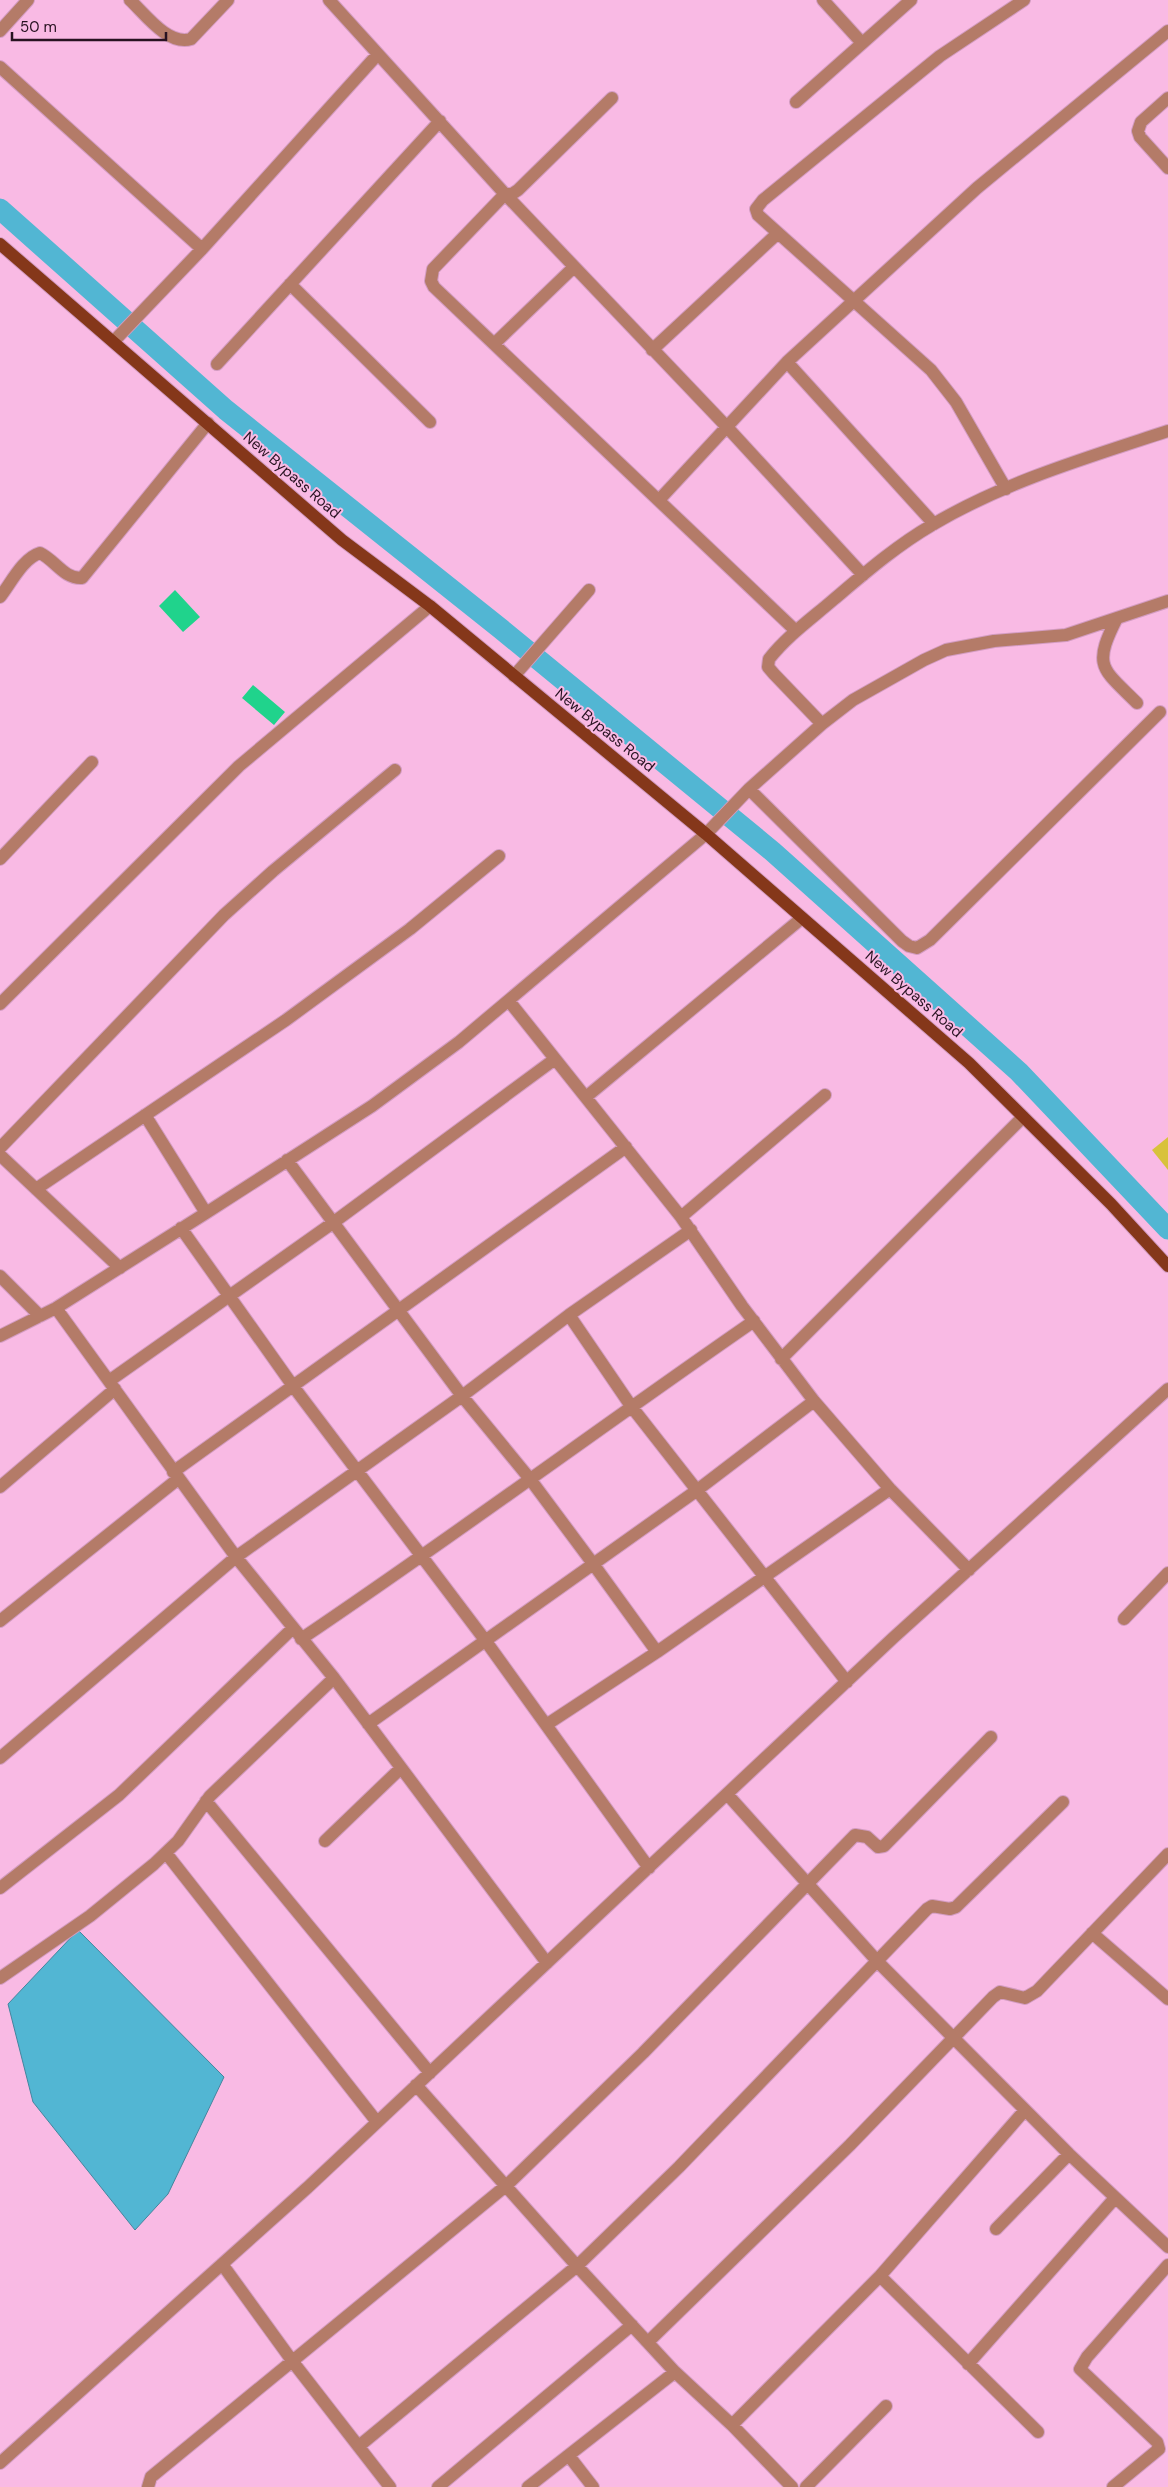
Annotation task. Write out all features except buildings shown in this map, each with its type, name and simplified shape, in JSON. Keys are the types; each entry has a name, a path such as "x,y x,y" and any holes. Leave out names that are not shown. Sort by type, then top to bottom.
{"main road":[{"name":"New Bypass Road","path":"0,244 342,540 430,606 706,834 969,1063 1111,1204 1168,1266"}],"street":[{"path":"0,31 28,0"},
{"path":"130,0 164,32 173,38 184,41 191,39 228,0"},
{"path":"329,0 505,194 726,426 863,575"},
{"path":"823,0 862,44"},
{"path":"796,102 911,0"},
{"path":"1006,489 944,384 912,350 758,215 756,209 763,200 940,56 1024,0"},
{"path":"659,500 787,362 977,188 1168,30"},
{"path":"114,341 202,249 378,54"},
{"path":"0,67 202,249"},
{"path":"612,98 518,190 512,194 505,194 430,275 434,287 796,631"},
{"path":"1168,98 1141,122 1138,131 1140,137 1168,168"},
{"path":"217,364 440,121"},
{"path":"652,350 778,233"},
{"path":"494,344 574,267"},
{"path":"290,284 430,422"},
{"path":"787,362 934,524"},
{"path":"0,597 27,561 33,555 40,552 67,575 74,578 82,578 208,423"},
{"path":"822,724 768,667 768,659 796,631 898,547 934,524 1006,489 1168,431"},
{"path":"514,676 589,590"},
{"path":"0,1336 56,1308 206,1213 372,1106 459,1042 706,834 749,789 822,724 853,700 924,660 946,650 994,641 1066,635 1168,601"},
{"path":"0,1004 239,766 430,606"},
{"path":"1116,618 1104,643 1102,663 1106,672 1137,704"},
{"path":"749,789 902,941 909,946 917,948 930,940 1160,712"},
{"path":"0,858 92,762"},
{"path":"0,1148 224,915 273,871 394,770"},
{"path":"36,1189 286,1020 410,929 499,856"},
{"path":"586,1097 802,918"},
{"path":"508,1001 691,1230 781,1359 814,1401 890,1489 969,1570"},
{"path":"0,1487 112,1385 230,1296 555,1059"},
{"path":"681,1217 825,1095"},
{"path":"145,1115 206,1213"},
{"path":"781,1359 1023,1117"},
{"path":"0,1621 175,1475 293,1386 626,1148"},
{"path":"0,1154 120,1268"},
{"path":"287,1160 462,1396 530,1479 594,1564 657,1652"},
{"path":"182,1228 293,1386 485,1640 649,1868"},
{"path":"0,1758 236,1557 462,1396 569,1315 691,1230"},
{"path":"0,1276 40,1316"},
{"path":"56,1308 236,1557 292,1629 334,1678 547,1963"},
{"path":"569,1315 631,1406 847,1682"},
{"path":"301,1639 422,1557 631,1406 754,1321"},
{"path":"0,2463 377,2122 847,1682 1168,1389"},
{"path":"368,1724 696,1491 814,1401"},
{"path":"546,1725 657,1652 890,1489"},
{"path":"1124,1619 1168,1573"},
{"path":"0,1888 101,1811 292,1629"},
{"path":"0,1978 97,1910 166,1853 178,1841 206,1801 334,1678"},
{"path":"148,2487 151,2477 507,2185 643,2053 855,1835 867,1837 878,1847 884,1846 991,1737"},
{"path":"325,1841 401,1768"},
{"path":"727,1794 878,1962 952,2039 1069,2154 1168,2247"},
{"path":"206,1801 430,2073"},
{"path":"359,2446 577,2266 679,2167 932,1906 938,1905 950,1909 964,1902 1063,1802"},
{"path":"166,1853 377,2122"},
{"path":"648,2342 850,2146 993,1996 1000,1992 1016,1998 1032,1996 1168,1854"},
{"path":"1092,1933 1168,1999"},
{"path":"416,2086 675,2372 732,2425 792,2487"},
{"path":"732,2425 880,2276 1024,2110"},
{"path":"996,2229 1069,2154"},
{"path":"968,2364 1115,2198"},
{"path":"222,2264 293,2362 390,2487"},
{"path":"1168,2265 1087,2357 1080,2369 1168,2454"},
{"path":"880,2276 1038,2432"},
{"path":"438,2487 632,2325"},
{"path":"528,2487 675,2372"},
{"path":"806,2487 886,2406"},
{"path":"1113,2487 1159,2449 1157,2442"},
{"path":"569,2456 593,2487"}],"shaded area":[{"path":"1168,1137 1168,1170 1152,1150"}],"water":[{"path":"78,1930 224,2077 168,2194 135,2230 33,2102 8,2004"}],"waterway":[{"path":"0,209 226,410 501,629 772,851 1019,1072 1168,1229"}]}
